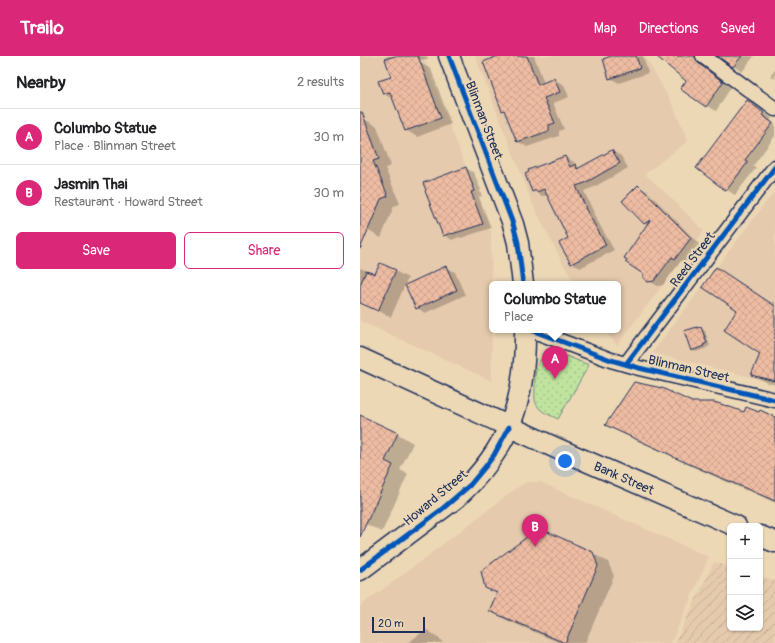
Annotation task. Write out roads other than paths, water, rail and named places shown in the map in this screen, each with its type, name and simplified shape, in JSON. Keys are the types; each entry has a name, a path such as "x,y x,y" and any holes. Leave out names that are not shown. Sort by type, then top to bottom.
{"main road":[{"name":"Blinman Street","path":"449,56 513,224 518,243 523,281"},
{"path":"509,427 522,382 525,333"},
{"name":"Bank Street","path":"360,358 509,427 729,523"},
{"name":"Howard Street","path":"360,570 441,510 470,485 494,455 509,427"},
{"path":"763,537 775,542"}],"street":[{"path":"703,56 717,68 775,109"},
{"name":"Reed Street","path":"626,364 775,167"},
{"name":"Blinman Street","path":"539,333 583,350 626,364 775,400"}],"place":[{"name":"Columbo Statue","path":"555,379"},
{"name":"Jasmin Thai","path":"535,547"}]}
